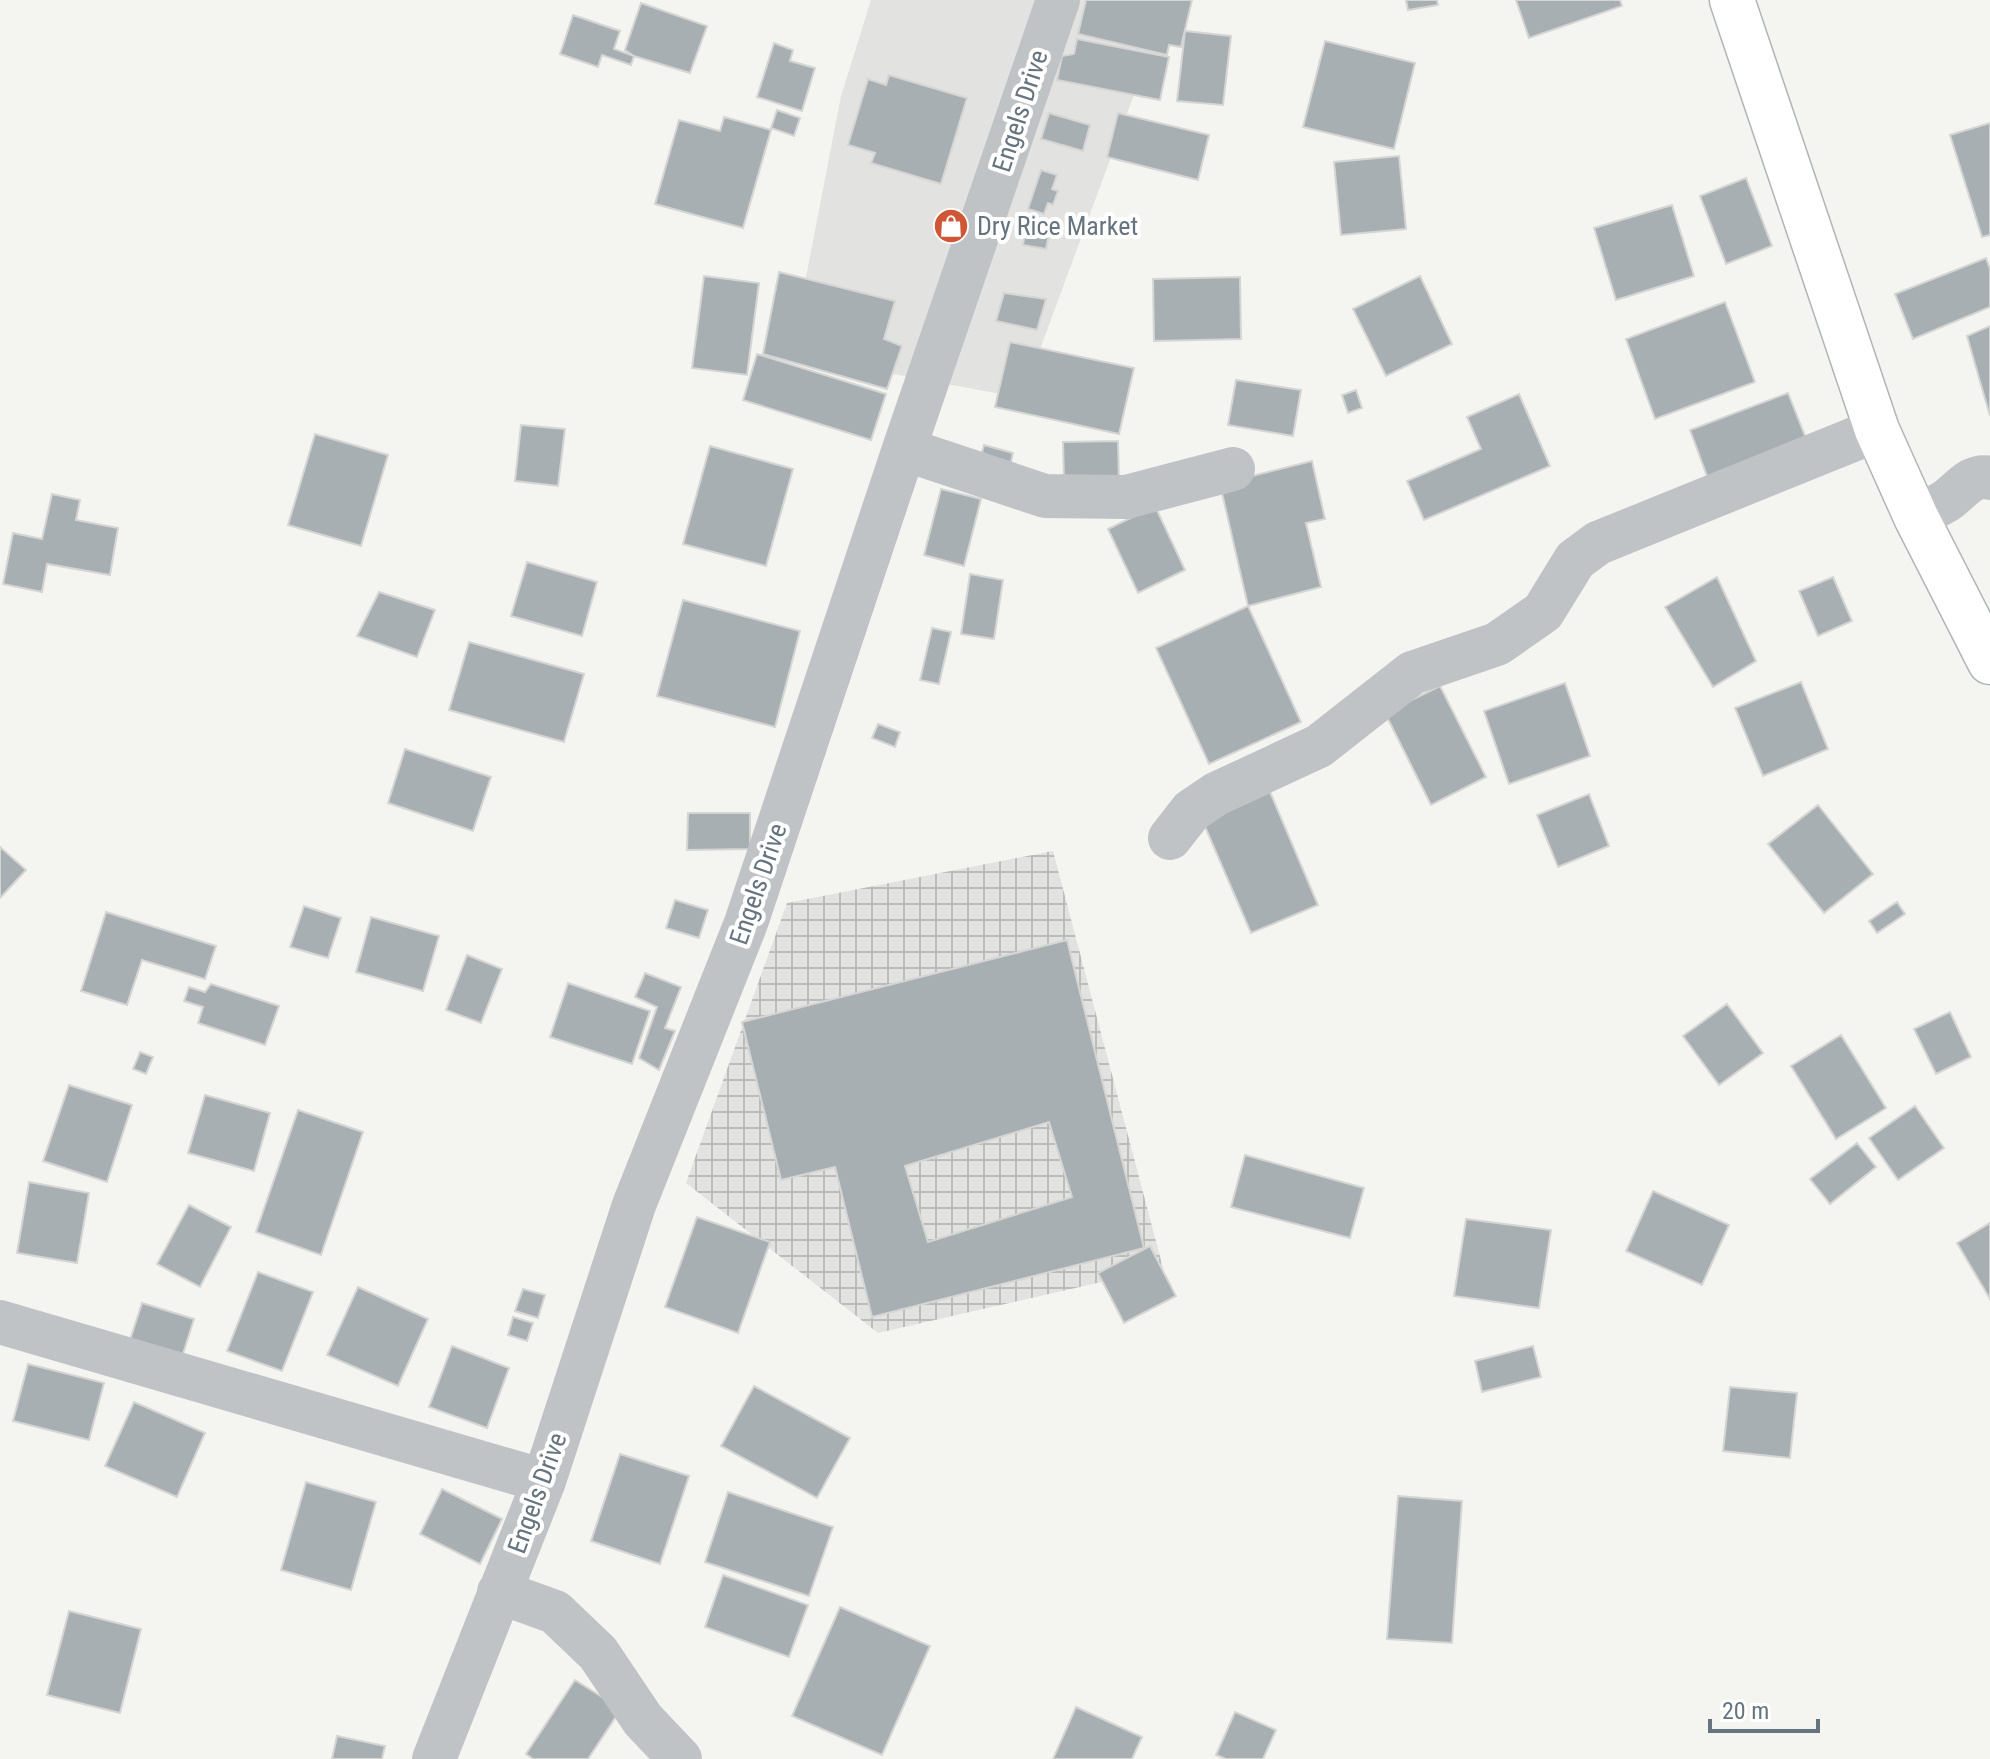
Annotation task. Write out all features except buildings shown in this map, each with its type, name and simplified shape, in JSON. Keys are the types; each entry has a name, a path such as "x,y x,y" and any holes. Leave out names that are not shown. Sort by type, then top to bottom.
{"main road":[{"path":"1732,0 1877,430 1916,517 1990,662"}],"street":[{"name":"Engels Drive","path":"434,1759 544,1481 634,1205 746,923 1058,0"},
{"path":"1170,838 1191,811 1216,794 1319,746 1412,673 1497,644 1543,612 1575,560 1598,543 1877,430"},
{"path":"904,449 1045,496 1126,497 1233,469"},
{"path":"1916,517 1950,499 1963,484 1984,476 1990,478"},
{"path":"0,1322 544,1481"},
{"path":"499,1592 555,1612 598,1653 643,1720 680,1759"}],"shaded area":[{"name":"Dry Rice Market","path":"871,0 1169,0 1022,398 791,355 841,96"},
{"path":"1053,851 1163,1268 878,1333 686,1183 787,903"}],"place":[{"name":"Dry Rice Market","path":"951,226"}]}
